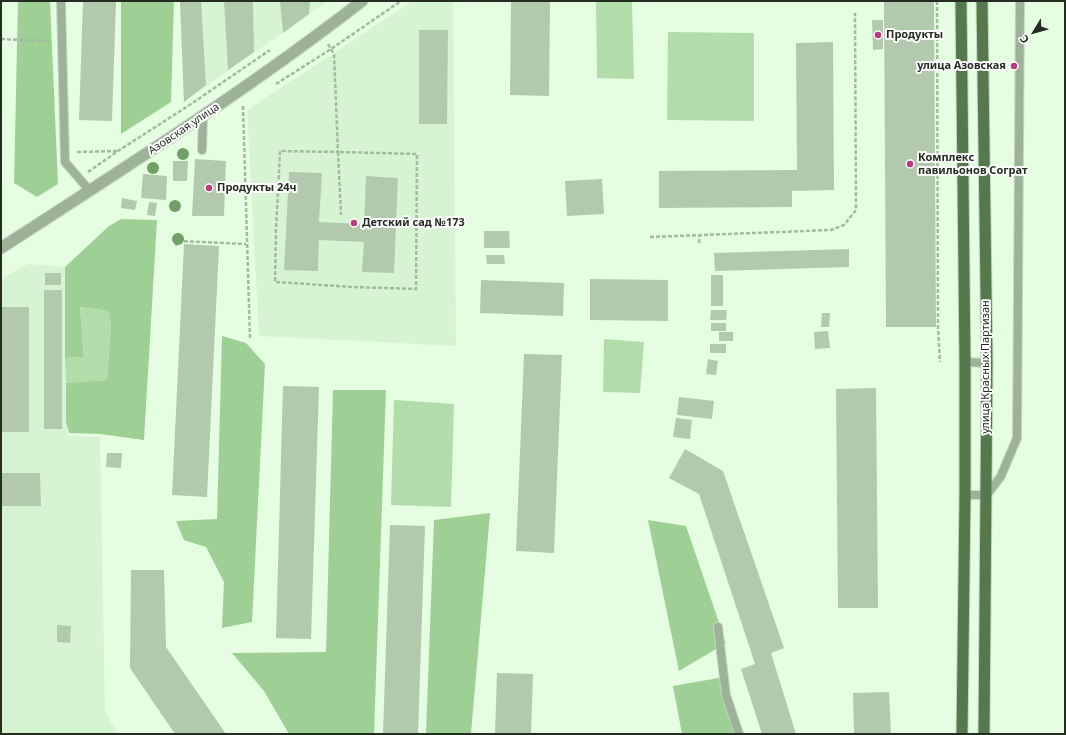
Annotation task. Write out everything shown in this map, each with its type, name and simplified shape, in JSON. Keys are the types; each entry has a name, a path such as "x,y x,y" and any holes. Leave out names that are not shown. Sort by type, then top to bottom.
{"main road":[{"name":"улица Красных Партизан","path":"961,1 965,362 962,734"},
{"name":"улица Красных Партизан","path":"982,1 987,363 984,734"}],"street":[{"name":"Азовская улица","path":"1,248 203,116 320,33 362,1"}],"lane":[{"path":"61,1 61,42 66,162 90,191"},
{"path":"965,495 987,495 1001,476 1017,438 1020,1"},
{"path":"202,150 203,116"},
{"path":"965,362 987,363"},
{"path":"718,627 726,695 739,734"}],"path":[{"path":"274,85 331,49 401,1"},
{"path":"937,1 938,327 940,362"},
{"path":"650,236 831,230 844,225 856,210 855,13"},
{"path":"320,33 334,54 341,215"},
{"path":"1,39 61,42"},
{"path":"79,178 118,150 191,104 274,47"},
{"path":"237,109 249,102"},
{"path":"243,106 250,338"},
{"path":"280,151 338,152 417,154 416,289 275,282 280,151"},
{"path":"699,243 700,235"},
{"path":"176,246 177,241 246,244"}],"shaded area":[{"path":"180,1 328,1 184,102"},
{"name":"Детский cад №173","path":"413,1 453,1 456,346 259,336 247,110"},
{"path":"596,1 632,1 634,79 597,78"},
{"path":"668,32 754,33 754,121 667,120"},
{"path":"28,264 65,267 67,436 100,437 105,712 118,734 1,734 1,279"},
{"path":"80,307 108,311 111,324 107,380 66,383 65,358 84,357"},
{"path":"604,339 644,342 640,393 603,392"},
{"path":"394,400 454,404 451,507 391,505"}],"green space":[{"path":"18,1 50,1 58,184 37,197 14,183"},
{"path":"121,1 174,1 171,102 121,134"},
{"path":"121,219 157,220 144,440 100,434 69,433 66,422 66,383 107,380 111,324 108,311 80,307 84,357 65,358 65,267 109,226"},
{"path":"222,336 246,343 265,364 252,622 222,628 224,582 206,547 184,540 176,521 217,519"},
{"path":"333,390 386,390 374,734 289,734 264,691 232,653 326,652"},
{"path":"490,513 471,734 426,734 434,520"},
{"path":"648,520 686,526 726,643 679,671"},
{"path":"724,677 744,734 682,734 673,686"}],"building":[{"path":"83,1 116,1 112,121 79,120"},
{"path":"180,1 201,1 206,85 184,102"},
{"path":"224,1 253,1 254,52 228,70"},
{"path":"280,1 310,1 309,14 283,33"},
{"path":"511,1 550,1 549,96 510,95"},
{"name":"Комплекс павильонов Сограт","path":"884,1 934,1 936,327 886,327"},
{"name":"Продукты","path":"872,20 883,20 883,49 873,50"},
{"path":"419,30 448,30 447,124 419,124"},
{"path":"833,42 834,190 792,191 792,207 659,208 659,171 797,170 796,43"},
{"name":"Продукты 24ч","path":"195,159 226,161 224,216 192,216"},
{"path":"173,161 188,161 187,181 173,181"},
{"path":"289,172 322,173 319,222 364,224 366,176 398,178 394,273 362,272 364,242 319,240 318,271 284,270"},
{"path":"143,174 167,176 166,200 141,198"},
{"path":"602,179 604,214 567,216 565,181"},
{"path":"122,198 137,201 135,210 121,208"},
{"path":"149,202 157,203 155,216 147,215"},
{"path":"484,231 509,231 510,248 484,248"},
{"path":"184,244 219,246 207,497 172,495"},
{"path":"849,249 849,267 715,271 714,253"},
{"path":"486,255 504,255 505,264 487,264"},
{"path":"45,273 61,273 61,285 45,285"},
{"path":"711,275 723,275 723,306 711,306"},
{"path":"590,279 668,280 668,321 590,320"},
{"path":"481,280 564,283 563,316 480,313"},
{"path":"44,290 62,290 62,429 44,429"},
{"path":"1,307 29,307 29,432 1,432"},
{"path":"711,310 727,310 726,320 710,320"},
{"path":"822,313 830,313 829,327 821,327"},
{"path":"711,323 726,323 726,331 711,331"},
{"path":"828,331 830,348 815,349 814,332"},
{"path":"719,332 733,332 733,341 719,341"},
{"path":"710,344 726,344 726,353 710,353"},
{"path":"524,354 562,355 554,553 516,551"},
{"path":"708,359 718,361 716,375 706,374"},
{"path":"283,386 319,387 311,639 276,638"},
{"path":"876,388 878,608 838,608 836,389"},
{"path":"679,397 714,401 712,419 677,415"},
{"path":"676,418 692,420 690,439 673,437"},
{"path":"685,449 723,471 784,648 771,653 796,734 762,734 741,669 755,664 699,494 669,478"},
{"path":"107,453 122,453 121,468 106,467"},
{"path":"2,473 40,473 41,506 2,506"},
{"path":"390,525 425,526 418,734 383,734"},
{"path":"131,570 164,570 166,647 226,734 175,734 130,668"},
{"path":"57,625 71,626 70,643 57,642"},
{"path":"497,673 533,674 531,734 495,734"},
{"path":"889,692 891,734 854,734 853,693"}],"place":[{"name":"Продукты","path":"878,35"},
{"name":"улица Азовская","path":"1014,66"},
{"name":"Комплекс павильонов Сограт","path":"910,164"},
{"name":"Продукты 24ч","path":"209,188"},
{"name":"Детский cад №173","path":"354,223"}]}
